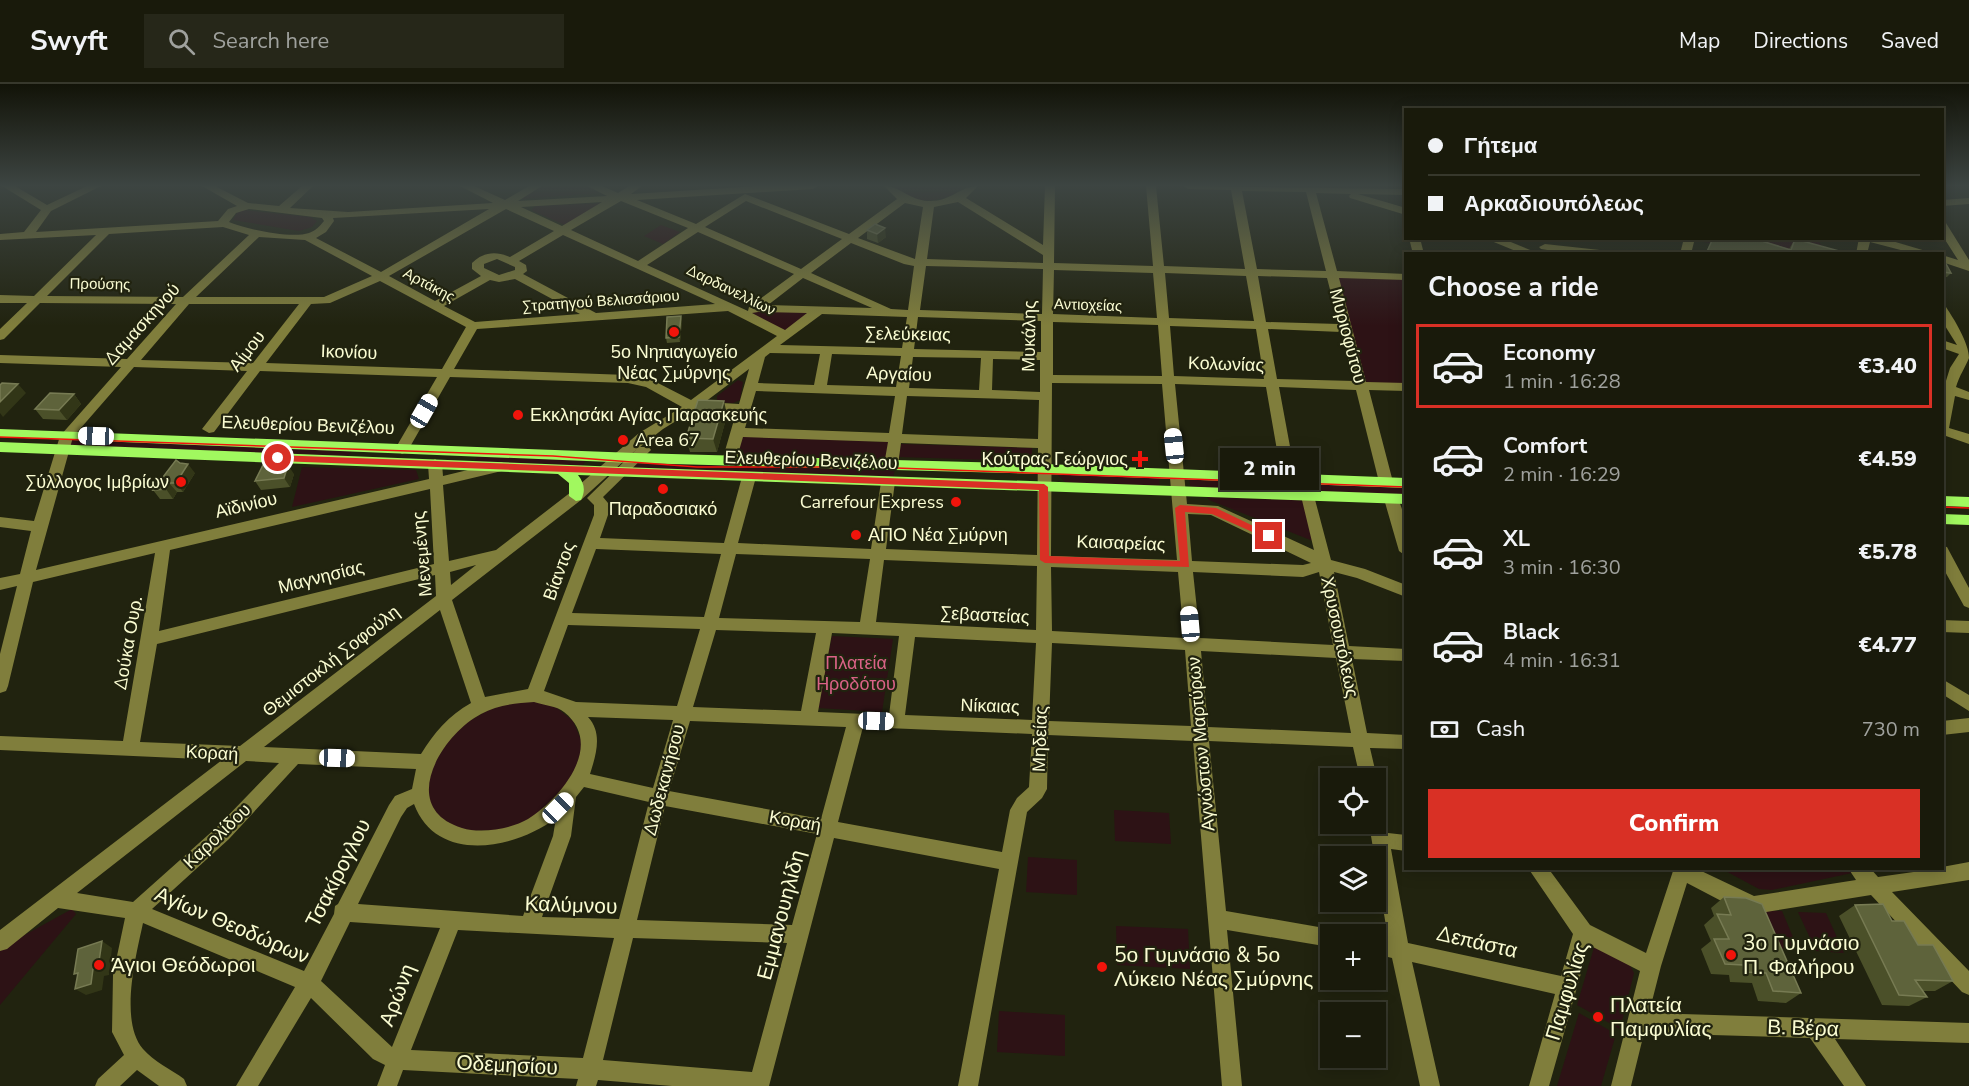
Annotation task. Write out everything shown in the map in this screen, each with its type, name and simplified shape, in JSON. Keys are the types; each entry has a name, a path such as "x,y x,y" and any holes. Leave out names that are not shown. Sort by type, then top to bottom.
{"main road":[{"name":"Ελευθερίου Βενιζέλου","path":"0,433 65,442 604,472 1398,499"},
{"name":"Ελευθερίου Βενιζέλου","path":"0,447 65,442 402,448 636,458 1044,469 1404,483"},
{"path":"561,469 570,474 578,487 576,496"},
{"path":"1944,501 1969,502"},
{"path":"1944,519 1969,520"}],"street":[{"path":"0,237 72,233"},
{"path":"0,336 104,233"},
{"name":"Δαμασκηνού","path":"65,442 186,300 257,233"},
{"path":"265,233 307,237 315,233"},
{"name":"Προύσης","path":"0,299 307,302 336,298 380,277 457,233"},
{"path":"511,261 558,233"},
{"name":"Δαρδανελλίων","path":"569,233 730,307 751,311 786,335"},
{"path":"639,265 690,233"},
{"path":"708,233 803,276 894,313"},
{"path":"835,233 908,262 920,263 1404,277"},
{"path":"751,311 860,233"},
{"path":"891,465 924,233"},
{"path":"1015,233 1048,253"},
{"name":"Μυκάλης","path":"1044,487 1049,233"},
{"name":"Αγνώστων Μαρτύρων","path":"1156,233 1167,380 1232,1086"},
{"path":"1245,233 1289,479"},
{"name":"Μυριοφύτου","path":"1320,233 1386,482"},
{"path":"1947,233 1968,269"},
{"name":"Αρτάκης","path":"307,237 473,326"},
{"path":"1500,240 1573,252"},
{"path":"1874,240 1923,252"},
{"path":"1886,243 1908,252"},
{"path":"1944,255 1958,249"},
{"path":"493,255 511,261 522,268 516,275 502,280 489,276 478,269 478,263 493,255"},
{"path":"1944,257 1968,269"},
{"path":"1944,263 1968,269"},
{"path":"516,275 592,316"},
{"path":"435,306 489,276"},
{"name":"Αίμου","path":"212,426 307,302"},
{"name":"Στρατηγού Βελισσάριου","path":"473,326 730,307"},
{"name":"Αντιοχείας","path":"751,311 818,310 1346,328"},
{"name":"Θεμιστοκλή Σοφούλη","path":"620,472 688,409 818,310"},
{"path":"1944,313 1968,354"},
{"path":"402,448 473,326"},
{"path":"1944,345 1968,354"},
{"path":"820,389 827,350"},
{"name":"Σελεύκειας","path":"764,353 827,350 1047,356"},
{"path":"729,461 751,387 764,353"},
{"path":"985,394 987,354"},
{"path":"1944,417 1946,388 1962,356 1968,354"},
{"name":"Ικονίου","path":"0,359 628,379 650,384 688,409"},
{"name":"Κολωνίας","path":"1046,380 1167,380 1404,387"},
{"name":"Αργαίου","path":"751,387 1046,396"},
{"path":"1946,388 1969,396"},
{"path":"688,409 744,409"},
{"name":"Θεμιστοκλή Σοφούλη","path":"0,942 576,496 620,457 674,415 688,409"},
{"path":"1944,431 1969,439"},
{"name":"Ελευθερίου Βενιζέλου","path":"737,432 1045,444"},
{"path":"0,686 39,527 65,442"},
{"name":"Μενεμένης","path":"435,464 444,599 480,706"},
{"name":"Αϊδινίου","path":"0,584 501,467"},
{"path":"576,496 594,498 620,472"},
{"name":"Δωδεκανήσου","path":"589,1078 624,929 659,797 749,477"},
{"path":"867,628 888,482"},
{"name":"Μηδείας","path":"968,1086 1019,810 1024,801 1034,796 1038,789 1044,637 1044,487"},
{"name":"Χρυσουπόλεως","path":"1308,496 1325,564 1366,768"},
{"name":"Βίαντος","path":"534,695 602,509 601,503 594,498"},
{"path":"1398,499 1404,538"},
{"path":"1180,508 1213,510 1307,553 1325,564 1360,573 1404,590"},
{"path":"0,522 39,527"},
{"name":"Καισαρείας","path":"590,543 1303,571 1325,564"},
{"name":"Δούκα Ουρ.","path":"130,749 164,544"},
{"name":"Μαγνησίας","path":"150,639 502,553"},
{"path":"1944,555 1969,602"},
{"name":"Σεβαστείας","path":"562,619 867,628 1404,655"},
{"path":"1944,626 1969,627"},
{"path":"808,719 825,627"},
{"path":"896,722 908,630"},
{"path":"1944,686 1969,704"},
{"path":"534,695 552,699 572,709 581,719 587,731 590,745 588,759 581,779 568,798 546,818 507,835 481,838 458,835 439,826 423,806 420,778 424,762 446,730 480,706 502,698 534,695"},
{"name":"Νίκαιας","path":"572,709 1404,742"},
{"name":"Εμμανουηλίδη","path":"759,1085 856,721"},
{"path":"1944,728 1969,725"},
{"name":"Κοραή","path":"0,743 424,762"},
{"name":"Καρολίδου","path":"136,911 223,833 280,774 294,756"},
{"name":"Κοραή","path":"581,779 659,797 827,826 1009,862"},
{"name":"Τσακίρογλου","path":"246,1086 309,983 342,912 395,811 401,802 420,794"},
{"path":"529,926 562,836 568,798"},
{"path":"1380,834 1399,948 1430,1086"},
{"path":"1381,840 1404,843"},
{"path":"1538,870 1583,932"},
{"path":"1621,1086 1651,966 1683,870 1736,899 1754,905 1969,871"},
{"path":"1859,870 1969,985"},
{"name":"Αγίων Θεοδώρων","path":"55,899 136,911 309,983 380,1052 398,1060"},
{"path":"136,911 127,948 121,992 122,1032 136,1057 177,1086"},
{"name":"Καλύμνου","path":"342,912 529,926 799,934"},
{"path":"1217,919 1320,936"},
{"name":"Αρώνη","path":"387,1086 452,921"},
{"name":"Παμφυλίας","path":"1539,1086 1583,932 1651,966"},
{"name":"Δεπάστα","path":"1386,946 1567,987"},
{"name":"Β. Βέρα","path":"1636,1023 1969,1034"},
{"path":"1816,1029 1856,1086"},
{"path":"105,1086 136,1057"},
{"name":"Οδεμησίου","path":"398,1060 589,1078 759,1085"}],"green space":[{"path":"649,233 679,233 663,244 644,236"},
{"path":"1818,240 1826,252 1797,252 1693,241"},
{"path":"1335,277 1404,279 1404,384 1362,382"},
{"path":"756,308 818,311 786,335 746,315"},
{"path":"738,380 743,382 740,400 733,403 717,402 717,396"},
{"path":"741,436 889,442 888,462 733,459"},
{"path":"68,437 353,448 347,459 66,447"},
{"path":"901,444 1032,448 1032,458 1023,461 899,457"},
{"path":"479,453 587,457 581,470 473,464"},
{"path":"637,461 748,467 895,467 893,481 628,471"},
{"path":"302,467 416,470 419,479 292,507"},
{"path":"1056,473 1159,477 1160,488 1068,485"},
{"path":"1189,477 1264,480 1266,493 1191,491"},
{"path":"1271,480 1404,485 1404,498 1273,493"},
{"path":"1207,497 1305,500 1313,541 1209,500"},
{"name":"Πλατεία Ηροδότου","path":"832,636 893,639 882,712 818,708"},
{"path":"536,701 557,708 573,721 581,740 582,750 571,783 531,820 505,830 467,831 446,823 432,810 425,782 451,731 499,704"},
{"path":"1114,810 1169,813 1171,844 1115,841"},
{"path":"1028,857 1077,860 1077,895 1026,892"},
{"path":"1724,870 1850,870 1852,873 1772,890 1759,889"},
{"path":"72,909 76,914 0,1005 0,951"},
{"path":"1754,910 1782,911 1798,949 1770,948"},
{"path":"1798,912 1826,913 1844,953 1816,951"},
{"path":"1116,926 1188,929 1190,969 1117,965"},
{"path":"1595,944 1627,960 1634,973 1620,1029 1577,1005"},
{"path":"999,1011 1065,1015 1065,1056 997,1052"},
{"path":"1579,1013 1616,1034 1601,1086 1557,1086"}],"building":[{"path":"1712,240 1758,240 1791,250 1795,240 1799,240 1843,252 1760,252 1707,252"},
{"path":"1944,262 1945,262 1951,273 1944,272"},
{"name":"5ο Νηπιαγωγείο Νέας Σμύρνης","path":"681,316 679,337 666,338 667,317"},
{"path":"2,383 18,384 0,402 0,385"},
{"path":"50,393 74,394 59,410 35,409"},
{"path":"698,400 724,401 713,439 686,438"},
{"path":"176,460 188,464 176,483 169,483 166,489 153,490"},
{"path":"263,465 288,465 284,478 255,481"},
{"path":"1724,897 1746,898 1762,904 1801,993 1773,991 1766,973 1744,972 1743,965 1725,964 1714,939 1729,939 1717,914 1731,915"},
{"path":"1883,904 1892,921 1904,921 1918,945 1933,945 1953,981 1915,980 1927,997 1899,995 1855,905"},
{"path":"102,941 98,968 93,969 91,984 75,989 78,973 74,974 78,949"}],"tram line":[{"path":"0,437 553,456 697,467 869,467 1404,487"},
{"path":"1944,507 1969,508"}],"place":[{"name":"5ο Νηπιαγωγείο Νέας Σμύρνης","path":"674,332"},
{"name":"Εκκλησάκι Αγίας Παρασκευής","path":"518,415"},
{"name":"Area 67","path":"623,440"},
{"name":"Κούτρας Γεώργιος","path":"1140,459"},
{"name":"Σύλλογος Ιμβρίων","path":"181,482"},
{"name":"Παραδοσιακό","path":"663,489"},
{"name":"Carrefour Express","path":"956,502"},
{"name":"ΑΠΟ Νέα Σμύρνη","path":"856,535"},
{"name":"3ο Γυμνάσιο Π. Φαλήρου","path":"1731,955"},
{"name":"Άγιοι Θεόδωροι","path":"99,965"},
{"name":"5ο Γυμνάσιο & 5ο Λύκειο Νέας Σμύρνης","path":"1102,967"},
{"name":"Πλατεία Παμφυλίας","path":"1598,1017"}],"route":[{"path":"278,458 1044,487 1045,560 1185,565 1180,508 1213,510 1269,536"}]}
